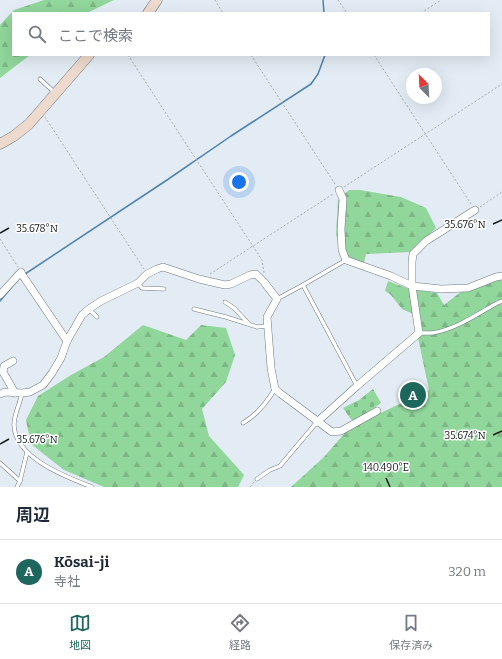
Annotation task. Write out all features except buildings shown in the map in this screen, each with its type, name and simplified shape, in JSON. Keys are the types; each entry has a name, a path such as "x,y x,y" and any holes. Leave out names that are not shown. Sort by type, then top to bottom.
{"main road":[{"path":"149,12 157,0"},
{"path":"0,144 8,141 21,132 88,56"}],"street":[{"path":"339,190 343,199 342,250 346,260 391,276 412,286 441,290 468,288 502,276"},
{"path":"317,422 419,333 412,286 413,254 426,241 475,210"},
{"path":"0,394 5,392 30,392 43,385 61,358 67,341 82,315 101,301 138,283 147,274 163,268 201,280 225,285 256,274 277,299 267,317 271,368 275,389 332,432 341,431 377,411"},
{"path":"0,295 22,274 67,341"},
{"path":"13,361 4,366 3,372 19,393"}],"lane":[{"path":"40,79 55,93"},
{"path":"277,299 346,260"},
{"path":"138,283 142,288 164,289"},
{"path":"303,285 357,386"},
{"path":"419,333 432,333 451,327 470,319 497,302 502,301"},
{"path":"225,302 234,308 248,324"},
{"path":"89,309 97,318"},
{"path":"194,309 257,327 268,326"},
{"path":"244,423 258,411 275,389"},
{"path":"19,393 21,398 15,416 14,427 15,433 28,452 40,463 63,475 92,487"},
{"path":"257,478 280,466 317,422"},
{"path":"16,487 20,481 28,452"},
{"path":"0,463 20,481"}],"path":[{"path":"215,0 222,12"},
{"path":"338,0 346,12"},
{"path":"423,12 441,0"},
{"path":"129,56 262,260 264,282"},
{"path":"252,56 339,190"},
{"path":"375,56 475,210 502,192"},
{"path":"201,280 502,84"},
{"path":"40,110 147,274"},
{"path":"0,239 22,274"}],"green space":[{"path":"44,0 114,0 89,12 12,12 14,10"},
{"path":"12,12 12,56 29,56 0,78 0,25"},
{"path":"349,190 360,190 401,197 426,208 436,228 411,252 366,254 364,262 350,265 336,235 338,200"},
{"path":"502,279 502,487 291,487 324,457 349,428 429,390 413,314 402,309 390,294 385,291 388,281 409,289 437,293 444,305 462,291"},
{"path":"143,325 186,340 201,325 226,328 235,355 226,382 202,409 209,436 244,475 238,487 104,487 64,470 31,444 26,420 38,396 71,375 104,357"},
{"path":"373,389 381,403 353,422 343,408 359,400"}],"waterway":[{"path":"323,0 324,12"},
{"path":"25,274 311,84 318,74 325,56"},
{"path":"0,301 16,282"}],"place":[{"name":"Kōsai-ji","path":"413,395"}]}
